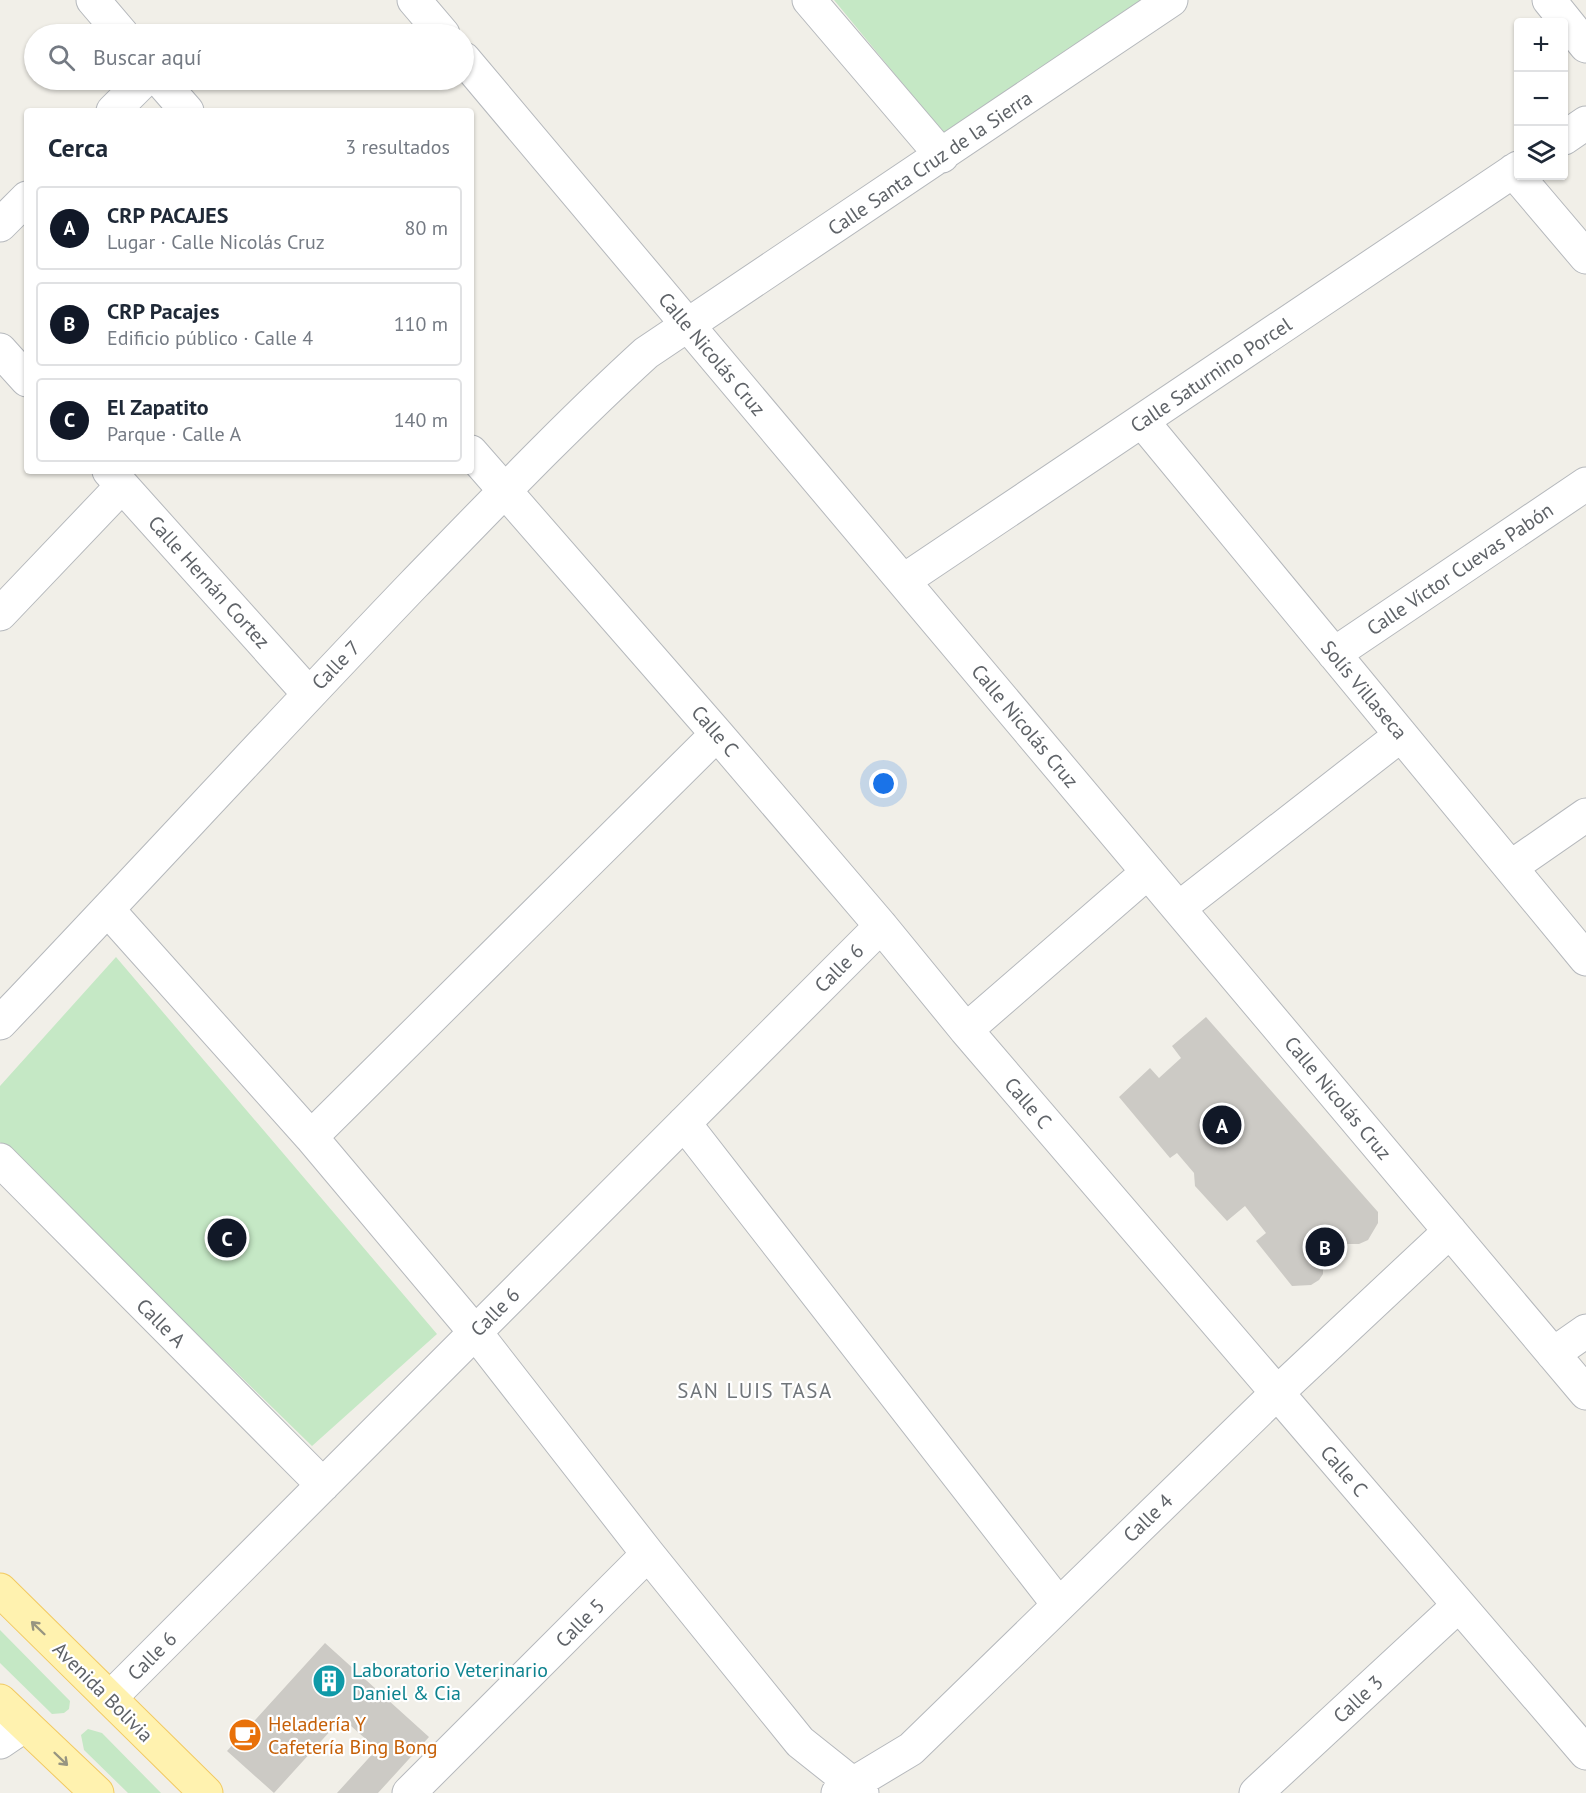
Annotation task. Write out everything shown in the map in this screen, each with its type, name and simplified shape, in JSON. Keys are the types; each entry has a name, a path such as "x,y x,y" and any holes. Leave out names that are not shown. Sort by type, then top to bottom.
{"main road":[{"name":"Avenida Bolivia","path":"0,1590 206,1793"},
{"path":"0,1701 13,1733 97,1793"}],"street":[{"path":"93,0 113,24"},
{"path":"414,0 434,24"},
{"path":"809,0 942,156"},
{"name":"Calle Santa Cruz de la Sierra","path":"689,326 1171,0"},
{"path":"1549,0 1586,46"},
{"name":"Calle Nicolás Cruz","path":"474,71 1586,1393"},
{"path":"115,108 134,90"},
{"path":"169,90 184,108"},
{"path":"1568,135 1586,123"},
{"name":"Calle Saturnino Porcel","path":"903,581 1514,171"},
{"path":"1524,180 1586,257"},
{"path":"0,225 24,201"},
{"name":"Calle 7","path":"0,1023 309,694 504,491 638,361 689,326"},
{"path":"0,350 24,377"},
{"name":"Solís Villaseca","path":"1142,421 1586,958"},
{"name":"Calle C","path":"474,456 717,734 881,926 966,1030 1586,1753"},
{"path":"0,614 115,479"},
{"name":"Calle Hernán Cortez","path":"115,479 309,694"},
{"name":"Calle Víctor Cuevas Pabón","path":"1334,654 1586,484"},
{"path":"311,1137 717,734"},
{"path":"1179,909 1401,735"},
{"path":"1511,867 1586,814"},
{"path":"966,1030 1148,872"},
{"path":"108,910 311,1137 475,1332 648,1554 800,1742 851,1790"},
{"name":"Calle 6","path":"110,1698 881,926"},
{"path":"684,1123 1059,1605"},
{"name":"Calle A","path":"0,1160 323,1485"},
{"name":"Calle 4","path":"851,1790 911,1749 1277,1393 1450,1232"},
{"path":"1553,1354 1586,1331"},
{"name":"Calle 5","path":"409,1793 648,1554"},
{"name":"Calle 3","path":"1257,1793 1460,1605"}],"green space":[{"path":"834,0 1147,0 948,139"},
{"path":"116,957 437,1334 312,1446 0,1142 0,1086"},
{"path":"0,1630 70,1701 69,1709 64,1713 52,1714 0,1663"},
{"path":"88,1729 102,1733 161,1793 128,1793 84,1750 81,1735"}],"building":[{"path":"1206,1017 1378,1212 1378,1223 1368,1240 1359,1244 1347,1244 1341,1237 1316,1258 1323,1266 1323,1274 1311,1285 1292,1286 1256,1241 1266,1233 1245,1206 1227,1221 1195,1186 1194,1173 1177,1153 1170,1158 1119,1097 1150,1068 1159,1078 1181,1058 1172,1046"},
{"name":"Laboratorio Veterinario Daniel & Cia","path":"325,1643 429,1737 378,1793 337,1793 377,1749 342,1718 274,1793 227,1751"}],"place":[{"name":"CRP PACAJES","path":"1222,1125"},
{"name":"El Zapatito","path":"227,1238"},
{"name":"CRP Pacajes","path":"1325,1247"},
{"name":"Laboratorio Veterinario Daniel & Cia","path":"329,1681"},
{"name":"Heladería Y Cafetería Bing Bong","path":"245,1735"}],"district":[{"name":"SAN LUIS TASA","path":"755,1390"}]}
